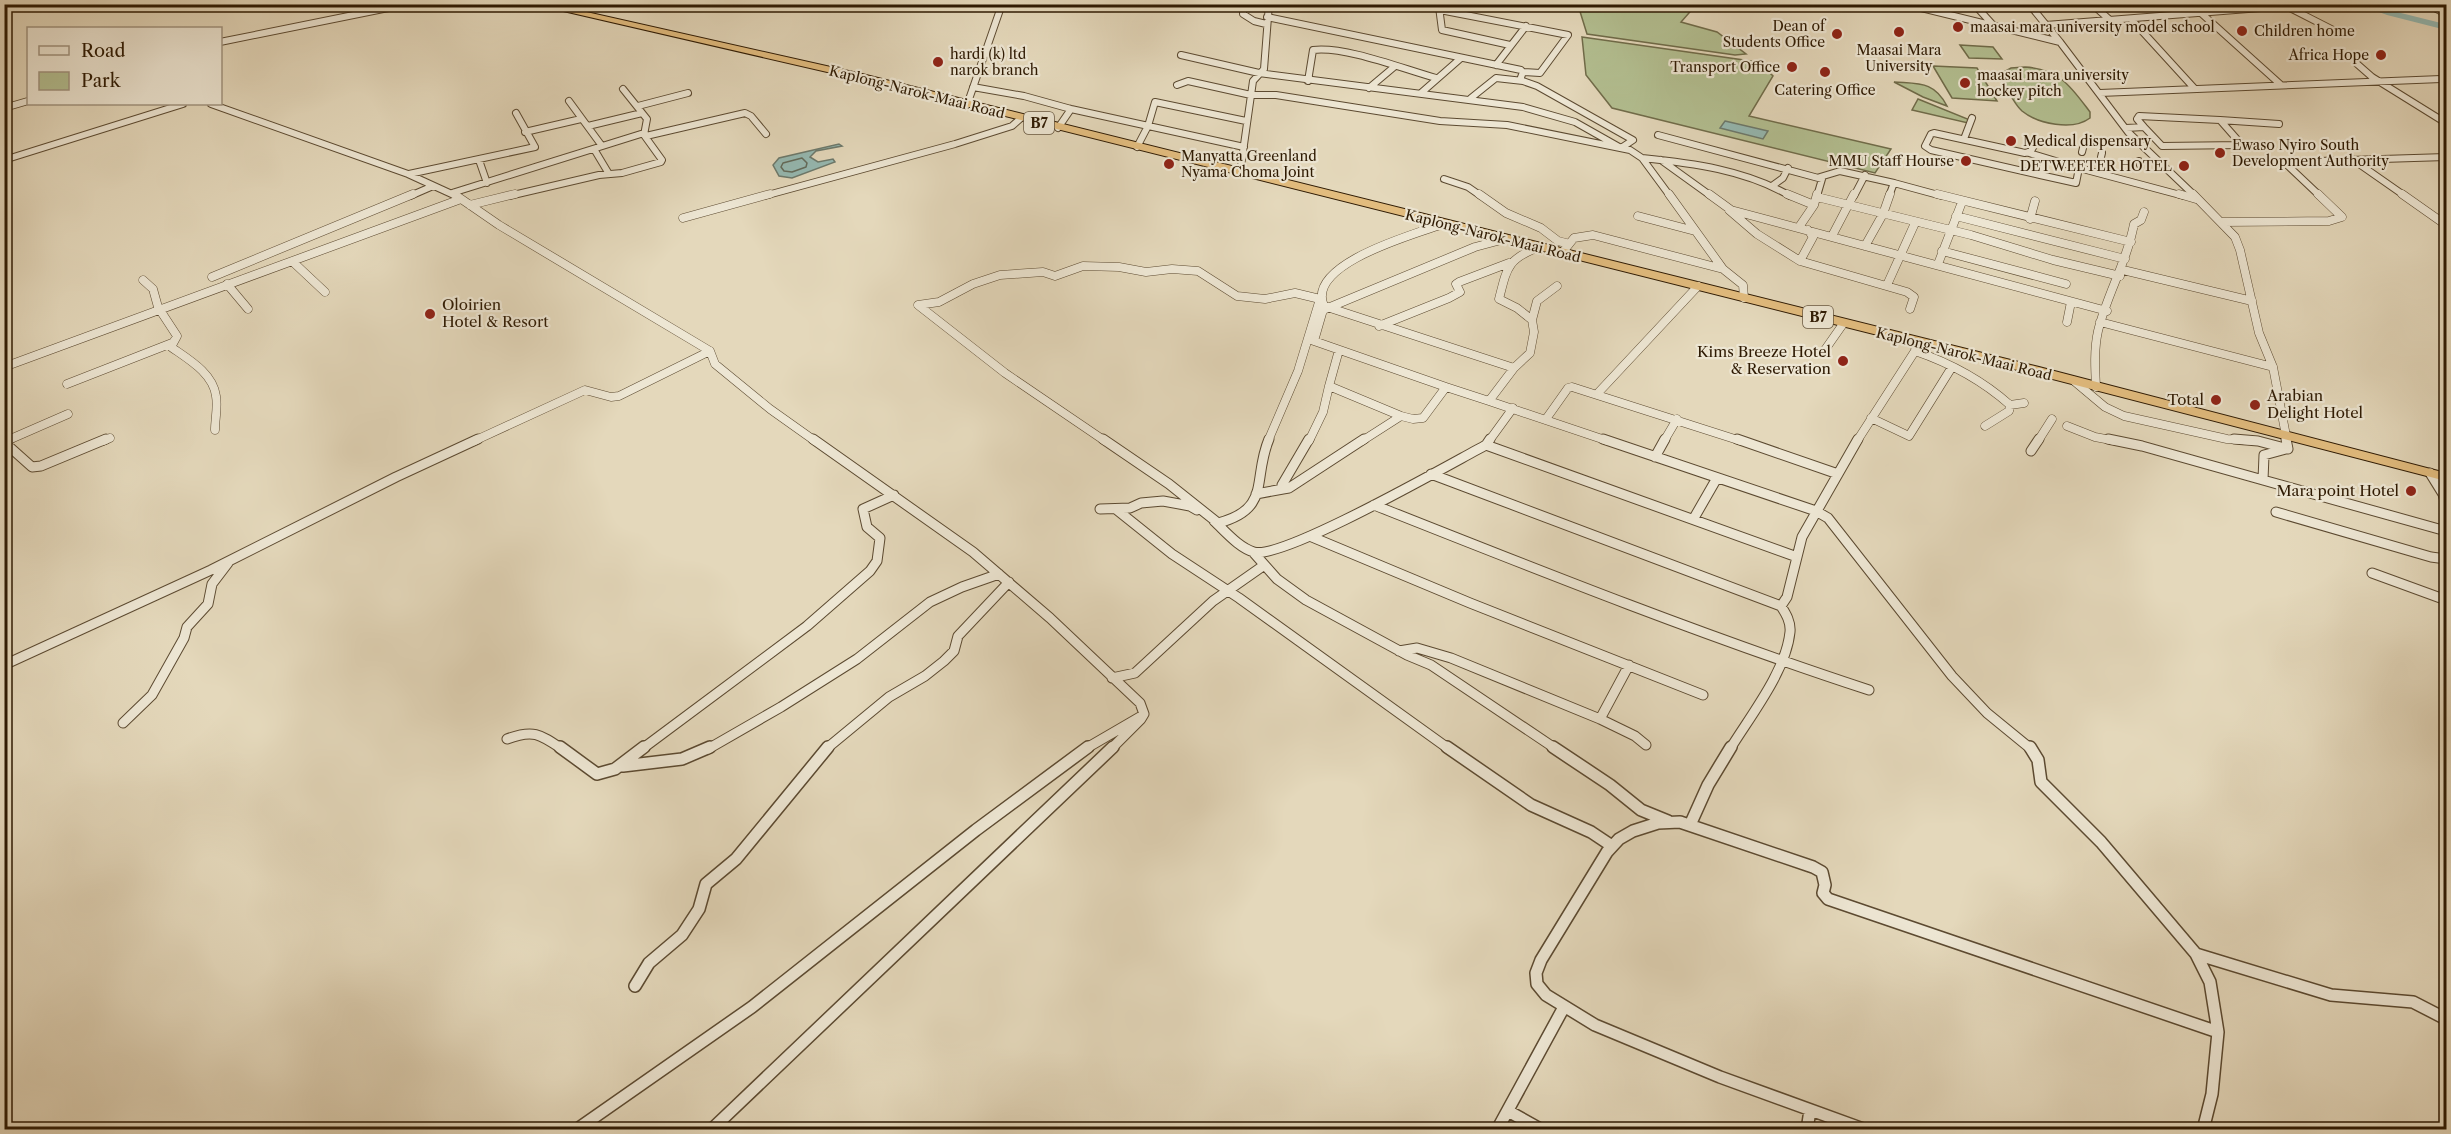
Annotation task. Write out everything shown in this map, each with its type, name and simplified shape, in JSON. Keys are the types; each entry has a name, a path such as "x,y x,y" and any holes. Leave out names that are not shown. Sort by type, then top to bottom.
{"highway":[{"name":"Kaplong-Narok-Maai Road","path":"537,4 833,70 1505,239 1539,247 1564,248 1843,324 1916,347 2074,381 2286,442 2446,477"}],"street":[{"path":"222,42 408,4"},
{"path":"967,105 1002,4"},
{"path":"1244,4 1243,14 1254,21 1266,24"},
{"path":"1240,173 1253,81 1264,69 1269,4"},
{"path":"1905,4 2060,42"},
{"path":"1925,4 1930,11"},
{"path":"1974,4 1995,26"},
{"path":"2029,4 2126,128 2235,237 2259,333 2273,367 2286,442"},
{"path":"2092,4 2111,21"},
{"path":"2427,4 2446,14"},
{"path":"2046,25 2288,6 2341,34"},
{"path":"1267,16 1523,72 1540,73 1568,35 1439,7 1442,30 1510,45"},
{"path":"2201,13 2281,85"},
{"path":"2131,19 2194,88"},
{"path":"1496,65 1526,26"},
{"path":"1308,81 1313,50 1318,47 1436,78"},
{"path":"1181,55 1259,74 1471,98 1563,116 1608,138 1621,148"},
{"path":"1421,93 1461,58"},
{"path":"2356,63 2379,81 2446,123"},
{"path":"1368,88 1394,67"},
{"path":"1522,81 1520,76 1523,72"},
{"path":"1471,98 1496,78 1522,81 1537,86 1633,138 1621,148"},
{"path":"2100,93 2441,79"},
{"path":"1177,85 1188,81 1251,94 1276,95 1452,122 1498,123 1630,150 1642,158 1723,269 1743,285 1744,298"},
{"path":"974,87 1024,96 1071,109 1244,147"},
{"path":"470,205 622,173 662,161 645,134 647,121 623,89"},
{"path":"638,106 688,93"},
{"path":"569,100 580,119 602,146"},
{"path":"4,108 27,101"},
{"path":"1137,147 1148,126 1155,102 1246,121"},
{"path":"4,160 180,105"},
{"path":"214,105 408,174 452,194 499,225 710,351 715,364 770,409 973,552 1009,582 1140,703 1144,714"},
{"path":"1058,128 1071,109"},
{"path":"516,113 544,164"},
{"path":"588,126 642,113"},
{"path":"452,194 594,148 645,134 745,113 751,116 766,134"},
{"path":"2220,120 2242,146 2162,146 2137,118 2139,116 2220,120 2279,124"},
{"path":"683,218 955,144 1012,126 1021,118"},
{"path":"1964,139 1972,118"},
{"path":"525,132 580,119"},
{"path":"2126,128 2144,127"},
{"path":"2079,168 2075,183 1925,147 1932,133 1964,139 2029,153 2197,199"},
{"path":"1658,135 1820,177 1840,171 1864,175 1962,202 2131,242"},
{"path":"2029,153 2036,142"},
{"path":"1982,161 1987,144"},
{"path":"408,174 535,147"},
{"path":"594,148 609,174"},
{"path":"2222,222 2329,220 2342,217 2284,162 2446,157"},
{"path":"1642,158 1718,169 1772,186 1795,199 1814,205"},
{"path":"2040,175 2046,159"},
{"path":"2352,159 2446,225"},
{"path":"479,160 487,183"},
{"path":"1661,160 1679,171 1757,234 1800,261 1913,294 1910,309"},
{"path":"1772,186 1782,178 1788,168"},
{"path":"1832,236 1850,206 1864,175"},
{"path":"1799,227 1814,205 1823,180 1820,177"},
{"path":"1444,180 1468,187 1506,213 1541,228 1564,248 1579,235 1593,235 1723,269"},
{"path":"1865,246 1882,214 1894,183"},
{"path":"212,277 433,186"},
{"path":"1817,197 1950,232 1978,237 2053,260 2252,301"},
{"path":"4,367 460,199"},
{"path":"2030,219 2035,201"},
{"path":"1938,264 1962,202"},
{"path":"1725,207 2107,311"},
{"path":"2096,387 2095,369 2100,322 2107,311 2121,273 2134,224 2141,220 2144,212"},
{"path":"1638,216 1695,231"},
{"path":"1956,216 2125,259"},
{"path":"1887,285 1915,223"},
{"path":"1100,509 1118,510 1141,503 1163,501 1190,506 1218,523 1233,519 1247,509 1255,502 1266,446 1298,371 1325,282 1352,259 1443,224"},
{"path":"1800,261 1813,237 1808,230"},
{"path":"1325,308 1475,247 1505,239"},
{"path":"1489,400 1514,368 1530,353 1534,332 1532,320 1499,299 1509,263 1516,255 1539,247"},
{"path":"1942,251 2066,284"},
{"path":"293,262 326,292"},
{"path":"1379,326 1449,298 1460,292 1456,284 1509,263"},
{"path":"1513,408 1486,445 1312,537 1263,553 1253,552 1242,546 1218,523 1169,484 1005,373 918,305 939,302 1000,274 1043,272 1055,276 1083,266 1146,272 1172,269 1198,271 1237,296 1265,299 1295,293 1320,299 1325,308 1514,368"},
{"path":"67,384 172,342 177,336 168,325 152,295 153,289 143,280"},
{"path":"227,284 248,309"},
{"path":"1532,320 1537,313 1536,303 1540,296 1557,286"},
{"path":"1596,394 1633,352 1698,286"},
{"path":"2067,322 2072,302"},
{"path":"1325,308 1314,341 1816,511 1828,518 1952,676 1987,713 2029,745 2038,760 2041,782 2100,842 2196,954 2210,982 2217,1032 2212,1094 2203,1130"},
{"path":"2100,322 2273,367"},
{"path":"1822,354 1843,324"},
{"path":"172,342 171,347 195,365 214,386 215,430"},
{"path":"1781,606 1787,597 1802,537 1871,418 1916,347 1996,390 2010,405"},
{"path":"1283,489 1282,485 1290,470 1318,424 1339,350"},
{"path":"4,665 210,570 396,477 585,390 611,397 619,396 690,363 710,351"},
{"path":"1871,418 1909,436 1952,367"},
{"path":"2074,381 2105,407 2124,416 2228,439 2286,442"},
{"path":"1329,386 1413,420 1423,418 1446,387"},
{"path":"1546,419 1569,387 1677,419 1838,474"},
{"path":"2010,405 2024,403"},
{"path":"1985,426 2009,411 2010,405"},
{"path":"68,414 5,442 32,467 41,466 110,438"},
{"path":"1256,494 1283,489 1299,482 1401,416"},
{"path":"1655,457 1677,419"},
{"path":"2031,451 2052,419"},
{"path":"2067,426 2095,437 2142,446 2446,531"},
{"path":"2263,480 2264,455 2286,442"},
{"path":"1486,445 1797,557"},
{"path":"2430,473 2445,495 2446,505"},
{"path":"1431,474 1781,606 1788,618 1790,631 1783,662 1708,785 1690,825"},
{"path":"1694,518 1717,478"},
{"path":"615,769 807,626 870,571 877,561 880,538 866,528 863,509 894,495"},
{"path":"1374,505 1552,576 1783,662 1869,690"},
{"path":"1118,510 1172,554 1228,590 1425,732 1531,805 1591,832 1612,846"},
{"path":"2276,512 2431,557 2446,559"},
{"path":"1312,537 1470,603 1703,695"},
{"path":"1253,552 1279,582 1409,658 1431,665 1610,785 1641,810 1671,822 1690,825 1810,864 1822,872 1825,885 1823,893 1828,899 2217,1032"},
{"path":"123,723 152,695 184,638 187,627 208,604 212,584 234,556"},
{"path":"1112,678 1135,672 1213,601 1263,566"},
{"path":"2372,573 2446,600"},
{"path":"507,739 529,731 573,756 597,774 633,763 682,759 700,753 781,707 857,659 930,602 962,587 999,574"},
{"path":"635,986 649,963 682,935 699,909 706,884 736,860 822,752 889,697 925,676 944,661 954,651 958,636 1009,582"},
{"path":"1399,651 1417,648 1450,658 1600,719 1635,736 1646,745"},
{"path":"1600,719 1629,665"},
{"path":"576,1130 774,990 955,846 1061,766 1108,734 1144,714"},
{"path":"711,1130 1103,757 1144,714"},
{"path":"1671,822 1658,823 1626,833 1612,846 1541,960 1536,973 1540,989 1595,1025 1720,1077 1866,1130"},
{"path":"2196,954 2331,994 2413,1002 2446,1019"},
{"path":"1497,1130 1564,1006"},
{"path":"1807,1130 1810,1110"},
{"path":"1508,1111 1542,1130"}],"green space":[{"path":"1578,5 1696,5 1681,22 1717,32 1746,54 1735,55 1587,34"},
{"path":"1582,37 1758,62 1773,76 1749,116 1891,149 1875,173 1612,108 1586,75"},
{"path":"1960,45 1993,47 2002,59 1969,58"},
{"name":"maasai mara university hockey pitch","path":"1933,66 1977,68 1997,101 1952,98"},
{"path":"2025,67 2047,71 2064,81 2090,112 2090,118 2083,122 2065,125 2046,122 2022,111 2012,99 2000,74 2011,68"},
{"path":"1894,82 1925,85 1937,92 1947,106 1923,97"},
{"path":"1918,99 1970,120 1968,123 1912,110"}],"water":[{"path":"1725,121 1768,131 1763,139 1720,128"},
{"path":"839,144 842,146 816,151 810,157 818,162 833,159 835,162 792,178 779,176 773,165 779,158"}],"waterway":[{"path":"2380,4 2382,10 2390,13 2431,22 2446,28"}],"place":[{"name":"maasai mara university model school","path":"1958,27"},
{"name":"Children home","path":"2242,31"},
{"name":"Maasai Mara University","path":"1899,32"},
{"name":"Dean of Students Office","path":"1837,34"},
{"name":"Africa Hope","path":"2381,55"},
{"name":"hardi (k) ltd narok branch","path":"938,62"},
{"name":"Transport Office","path":"1792,67"},
{"name":"Catering Office","path":"1825,72"},
{"name":"maasai mara university hockey pitch","path":"1965,83"},
{"name":"Medical dispensary","path":"2011,141"},
{"name":"Ewaso Nyiro South Development Authority","path":"2220,153"},
{"name":"MMU Staff Hourse","path":"1966,161"},
{"name":"Manyatta Greenland Nyama Choma Joint","path":"1169,164"},
{"name":"DETWEETER HOTEL","path":"2184,166"},
{"name":"Oloirien Hotel & Resort","path":"430,314"},
{"name":"Kims Breeze Hotel & Reservation","path":"1843,361"},
{"name":"Total","path":"2216,400"},
{"name":"Arabian Delight Hotel","path":"2255,405"},
{"name":"Mara point Hotel","path":"2411,491"}]}
